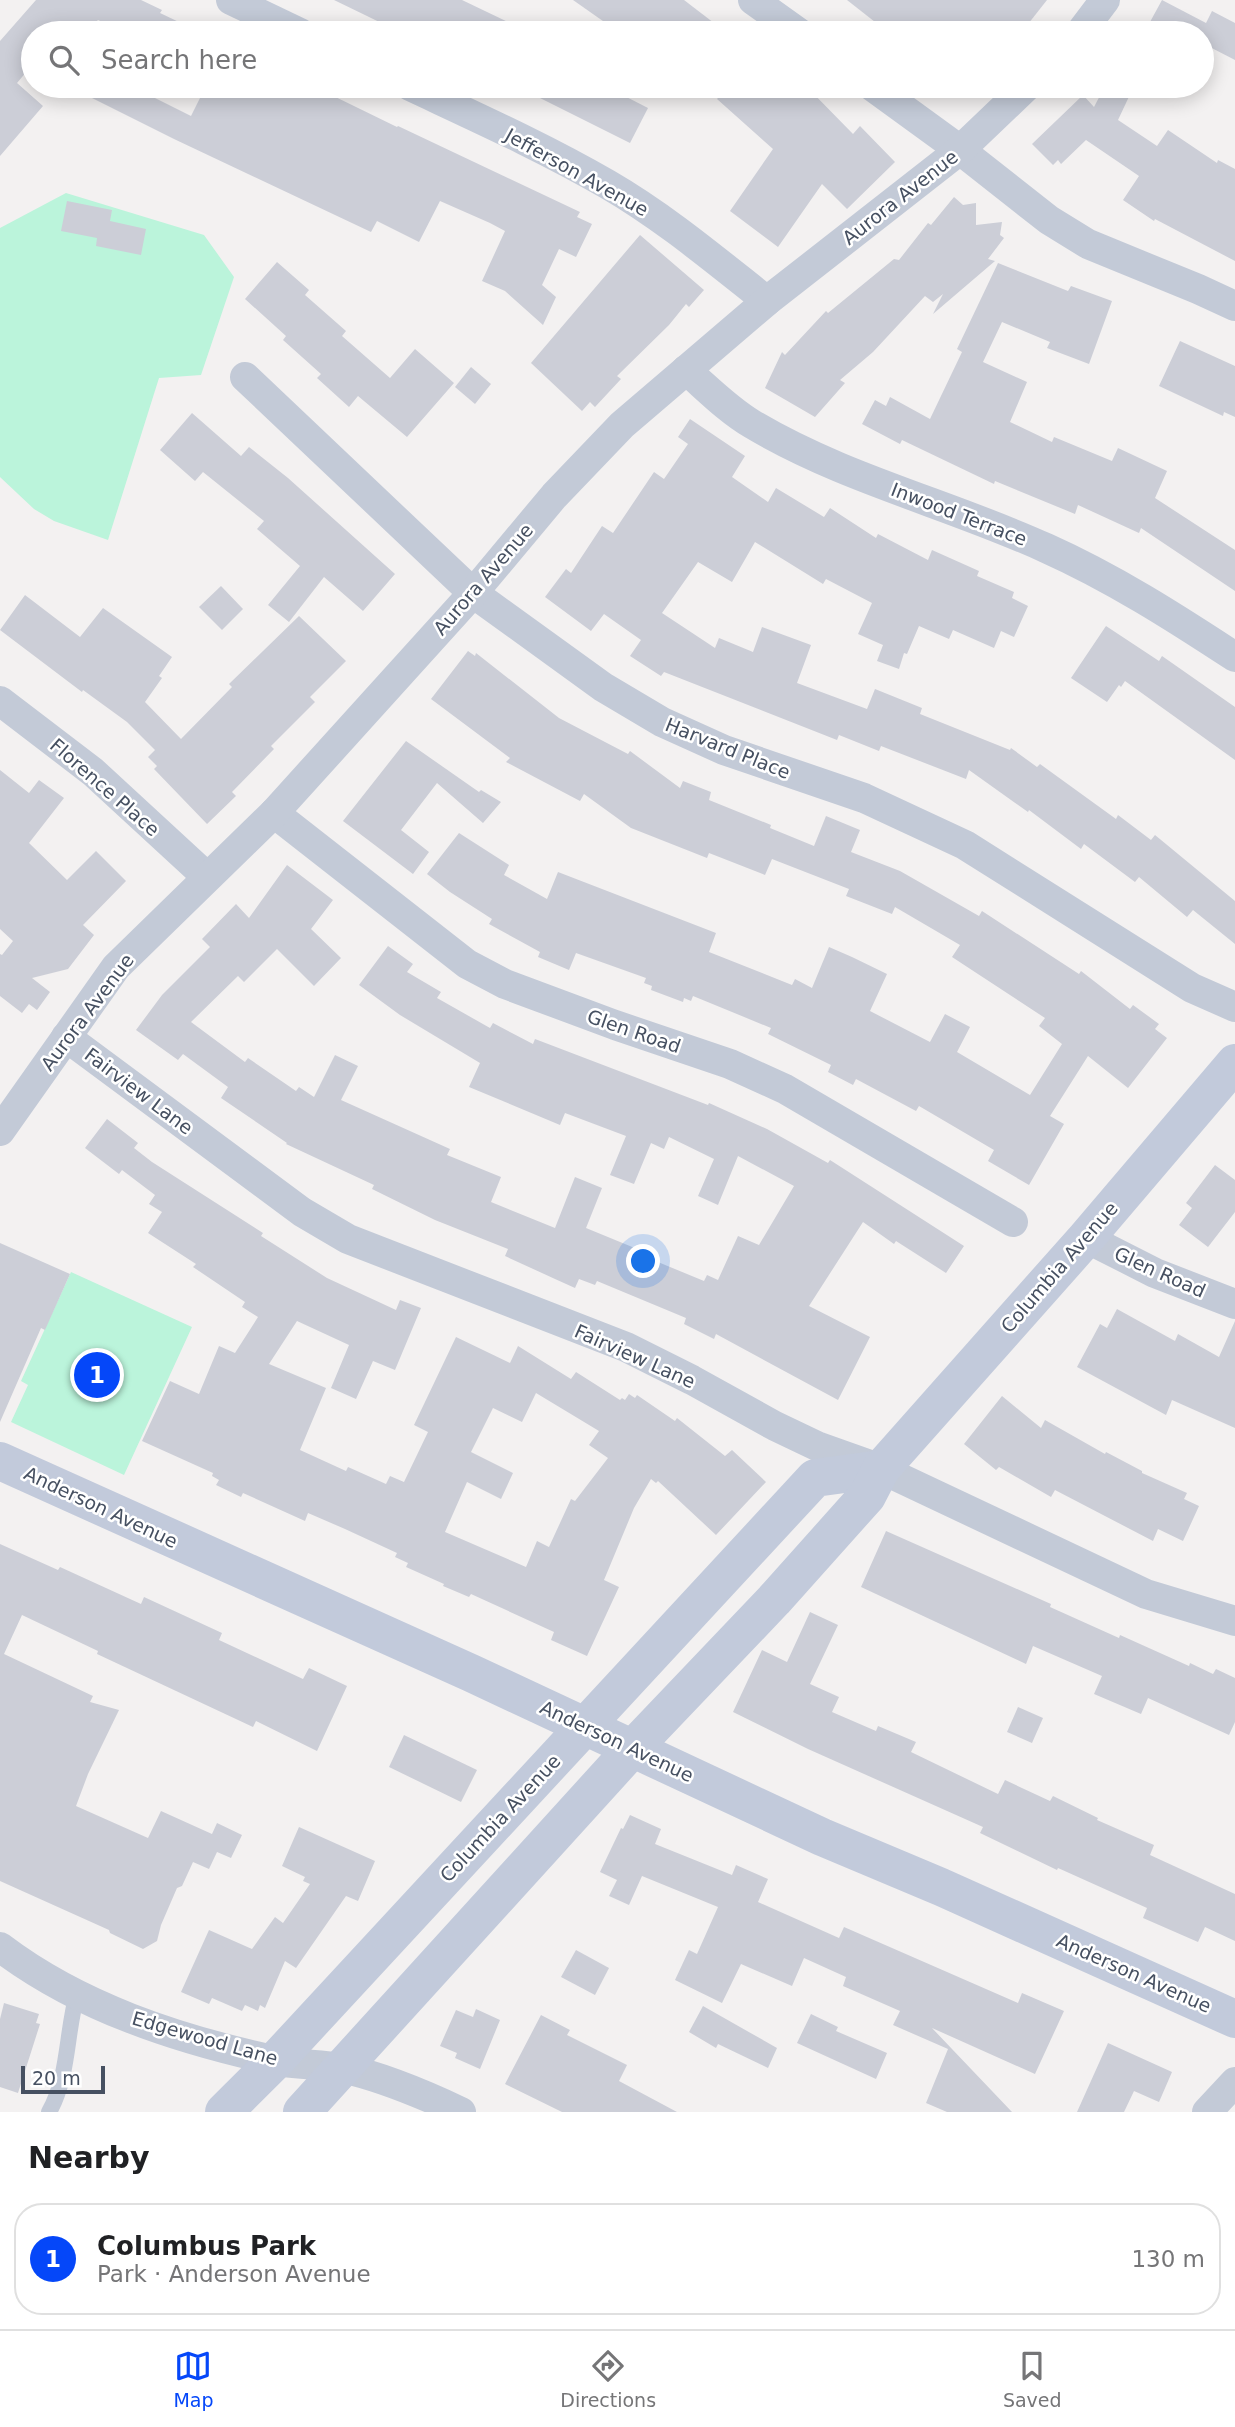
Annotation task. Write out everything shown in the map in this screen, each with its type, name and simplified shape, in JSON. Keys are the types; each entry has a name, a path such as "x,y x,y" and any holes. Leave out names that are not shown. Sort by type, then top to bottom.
{"street":[{"path":"231,0 275,21"},
{"path":"753,0 782,21"},
{"path":"1089,21 1105,0"},
{"name":"Jefferson Avenue","path":"435,98 608,184 668,223 767,301"},
{"path":"888,98 1049,220 1088,244 1235,306"},
{"name":"Aurora Avenue","path":"0,1131 116,967 274,813 473,593 554,496 622,425 767,301 960,150 1014,98"},
{"name":"Inwood Terrace","path":"687,370 720,402 753,424 845,470 1044,546 1096,571 1235,657"},
{"name":"Harvard Place","path":"245,377 473,593 603,687 662,722 724,750 864,798 965,845 1192,988 1235,1007"},
{"name":"Florence Place","path":"0,701 93,772 207,877"},
{"name":"Glen Road","path":"274,813 467,964 505,984 615,1026 730,1064 785,1089 1013,1222"},
{"name":"Fairview Lane","path":"66,1037 302,1212 348,1239 626,1348 819,1447 881,1469 1146,1594 1235,1621"},
{"name":"Columbia Avenue","path":"302,2112 632,1749 774,1600 859,1505 867,1496 881,1469 1086,1238 1235,1063"},
{"name":"Glen Road","path":"1086,1238 1155,1273 1235,1304"},
{"name":"Anderson Avenue","path":"0,1461 471,1673 822,1837 942,1887 1235,2019"},
{"name":"Columbia Avenue","path":"224,2112 275,2061 814,1478 881,1469"},
{"name":"Edgewood Lane","path":"0,1947 48,1979 96,2005 162,2029 275,2061 342,2068 416,2091 461,2112"},
{"path":"1207,2112 1235,2082"}],"lane":[{"path":"48,2112 55,2101 61,2081 77,1994"}],"green space":[{"path":"66,193 204,235 234,277 201,375 159,378 108,540 54,521 34,509 0,477 0,228"},
{"path":"71,1272 192,1327 124,1475 11,1422 28,1385 21,1381"}],"building":[{"path":"36,0 141,0 177,21 21,21 21,78 17,83 21,87 21,98 34,98 43,106 0,156 0,41"},
{"path":"334,0 462,0 506,21 377,21"},
{"path":"573,0 684,0 711,21 603,21"},
{"path":"847,0 1047,0 1030,21 874,21"},
{"path":"1162,0 1202,21 1151,21"},
{"path":"1212,11 1235,23 1235,60 1214,49 1214,21 1207,21"},
{"path":"92,98 155,98 191,116 200,98 338,98 580,212 577,217 592,224 576,257 559,249 542,285 556,297 543,325 505,291 482,281 505,231 490,223 440,201 419,242 377,221 371,232"},
{"path":"540,98 628,98 648,108 630,143"},
{"path":"818,98 853,134 860,126 895,162 847,209 822,184 778,247 730,211 773,149 717,99"},
{"path":"1080,98 1086,98 1094,107 1099,98 1128,98 1118,120 1157,146 1168,130 1217,163 1218,160 1235,169 1235,261 1155,219 1154,221 1123,200 1139,176 1086,140 1061,164 1058,160 1053,165 1032,144"},
{"path":"954,197 963,205 976,203 976,225 1002,222 1000,235 1004,238 988,259 995,261 933,314 943,294 933,302 925,296 873,352 840,380 845,383 815,417 765,388 782,352 785,355 826,311 828,313 894,259 899,260 928,223 931,225"},
{"path":"67,201 112,210 110,221 146,229 141,255 96,246 97,238 61,231"},
{"path":"640,235 704,290 689,307 686,304 669,325 617,376 621,379 595,407 590,402 582,411 531,363"},
{"path":"277,262 309,290 305,295 346,331 342,336 390,378 415,349 454,383 407,437 358,396 349,407 317,378 321,374 283,340 286,336 245,299"},
{"path":"998,263 1068,291 1071,286 1112,301 1089,364 1047,348 1050,342 1002,322 983,362 1027,382 1010,422 1052,442 1054,437 1112,461 1118,448 1167,471 1155,498 1235,550 1235,591 1141,528 1139,533 1078,505 1075,514 995,481 994,484 902,440 900,444 862,424 875,400 886,406 890,397 930,419 962,352 957,349"},
{"path":"1180,341 1235,366 1235,417 1224,412 1223,416 1159,386"},
{"path":"471,367 491,384 475,404 455,387"},
{"path":"192,413 241,456 249,447 288,478 395,574 363,611 324,577 289,622 268,605 300,566 257,529 264,521 203,472 195,481 160,450"},
{"path":"690,419 745,456 732,477 768,502 776,488 824,517 830,508 876,538 878,534 928,560 932,550 979,571 977,576 1014,592 1012,598 1028,606 1014,637 1001,631 994,648 953,630 949,639 919,626 907,654 904,653 899,669 877,661 883,645 858,634 872,603 826,579 823,584 755,542 732,582 698,562 662,613 715,648 719,638 753,652 762,627 811,645 797,683 867,709 875,689 922,708 920,714 1010,750 1011,748 1037,767 1040,764 1116,819 1118,815 1151,840 1155,835 1235,901 1235,944 1193,910 1187,917 1139,877 1135,882 1084,844 1081,849 969,770 966,779 881,746 879,751 839,735 837,740 664,672 661,676 630,656 641,640 604,614 591,631 545,597 566,569 571,573 602,526 613,533 654,472 664,479 688,444 678,437"},
{"path":"221,586 243,609 222,630 199,607"},
{"path":"25,595 80,637 103,608 172,657 159,676 162,678 145,702 181,739 232,687 229,684 299,616 346,661 310,697 315,702 271,746 274,749 232,792 236,796 207,824 154,769 157,766 148,757 155,750 127,722 83,690 82,692 0,630"},
{"path":"1106,626 1159,661 1162,656 1235,707 1235,760 1125,681 1107,702 1071,678"},
{"path":"468,651 475,656 476,653 559,718 628,754 630,751 680,788 683,781 711,792 709,800 814,846 826,816 860,830 851,852 900,871 979,916 982,911 1079,974 1081,971 1130,1009 1133,1005 1159,1024 1155,1029 1167,1038 1128,1088 1088,1056 1050,1116 1064,1124 1029,1185 988,1161 994,1150 919,1106 916,1111 856,1079 853,1085 828,1072 831,1065 768,1034 771,1028 693,996 691,1001 684,998 683,1002 651,990 652,986 644,983 646,978 576,953 569,970 538,957 540,952 489,924 492,919 427,874 459,833 509,865 504,875 547,899 558,872 716,933 709,952 792,985 795,979 812,988 829,947 852,957 887,974 870,1011 930,1042 945,1014 970,1027 957,1052 1030,1095 1062,1044 1039,1026 1045,1018 952,957 960,945 895,907 892,914 846,896 849,889 772,859 765,875 709,853 707,858 631,828 584,794 580,801 506,762 510,758 431,699"},
{"path":"406,741 479,792 481,790 501,802 483,823 437,783 401,830 429,852 413,874 343,821"},
{"path":"0,770 29,793 39,780 64,798 29,843 67,880 96,851 126,881 83,925 94,935 68,969 32,978 50,992 37,1010 29,1004 22,1013 0,996 0,954 2,955 13,941 0,929"},
{"path":"287,865 333,900 311,929 341,958 314,986 277,949 244,982 238,976 191,1022 245,1062 248,1058 296,1091 299,1087 314,1097 335,1055 358,1066 341,1100 450,1149 447,1155 501,1177 491,1202 555,1228 575,1177 602,1188 586,1228 704,1281 707,1275 718,1280 738,1236 759,1245 794,1186 738,1156 718,1205 698,1196 714,1159 669,1137 664,1149 651,1143 634,1184 610,1175 626,1136 565,1113 560,1125 469,1087 480,1063 400,1015 359,985 388,946 413,964 407,972 441,992 437,998 490,1028 493,1023 533,1044 535,1039 708,1105 709,1103 767,1129 828,1163 830,1160 964,1246 946,1273 896,1241 894,1244 863,1222 809,1306 870,1337 838,1400 716,1334 714,1339 684,1324 686,1318 597,1281 595,1285 579,1279 575,1288 505,1256 508,1249 435,1220 372,1189 374,1185 286,1144 221,1098 228,1087 183,1054 178,1060 136,1030 162,995 210,947 202,939 236,904 249,918"},
{"path":"107,1119 138,1143 134,1148 152,1162 263,1233 261,1236 327,1278 396,1310 400,1300 421,1308 395,1370 373,1361 356,1399 331,1388 349,1345 297,1321 269,1364 326,1388 300,1450 346,1471 348,1467 386,1484 390,1476 404,1482 428,1432 414,1425 456,1337 510,1363 518,1346 571,1379 576,1372 620,1400 625,1400 629,1394 635,1398 637,1395 675,1421 677,1418 725,1456 732,1450 766,1482 716,1535 658,1481 656,1483 651,1479 634,1508 604,1580 619,1587 587,1656 551,1640 554,1632 471,1594 469,1597 443,1586 444,1584 406,1567 408,1563 395,1557 397,1553 345,1529 308,1513 305,1521 243,1493 241,1497 216,1485 219,1480 212,1476 213,1473 142,1441 170,1381 199,1394 219,1346 235,1353 258,1317 242,1307 245,1302 193,1267 196,1264 148,1233 162,1212 149,1204 155,1195 122,1170 119,1174 85,1148","holes":["536,1393 599,1431 589,1445 608,1458 575,1501 571,1499 549,1547 537,1541 526,1567 445,1532 467,1482 501,1499 513,1473 471,1452 493,1408 522,1422"]},
{"path":"1215,1165 1235,1180 1235,1212 1208,1247 1179,1225 1192,1208 1186,1203"},
{"path":"0,1243 70,1274 45,1330 41,1328 0,1422"},
{"path":"1117,1309 1175,1341 1178,1334 1219,1357 1235,1321 1235,1428 1172,1400 1166,1415 1077,1367 1100,1324 1107,1328"},
{"path":"1002,1396 1041,1428 1045,1420 1105,1454 1106,1452 1142,1473 1187,1493 1184,1499 1199,1506 1183,1541 1158,1529 1153,1541 1055,1490 1051,1497 999,1467 996,1470 964,1444"},
{"path":"886,1531 1051,1604 1050,1607 1119,1638 1120,1635 1189,1666 1190,1663 1213,1674 1216,1669 1235,1678 1235,1722 1229,1735 1148,1698 1141,1714 1094,1694 1102,1676 1033,1646 1026,1664 861,1587"},
{"path":"0,1544 58,1570 60,1567 141,1604 144,1597 222,1633 219,1640 303,1679 309,1668 347,1686 317,1751 256,1721 253,1727 97,1654 98,1651 22,1615 4,1654 93,1696 90,1702 119,1710 88,1774 76,1806 148,1838 161,1811 212,1834 217,1823 242,1835 231,1858 217,1852 209,1869 193,1862 182,1886 177,1888 157,1941 143,1949 110,1933 109,1930 0,1881"},
{"path":"810,1612 838,1625 810,1684 839,1697 832,1712 876,1731 878,1726 916,1742 911,1752 998,1794 1005,1780 1050,1801 1053,1796 1098,1818 1097,1820 1154,1845 1150,1855 1235,1894 1235,1941 1205,1927 1198,1942 1143,1918 1147,1908 1058,1868 1057,1870 980,1833 983,1827 808,1749 733,1712 762,1650 787,1662"},
{"path":"1018,1707 1043,1718 1032,1743 1007,1732"},
{"path":"404,1735 477,1770 461,1802 389,1767"},
{"path":"630,1815 661,1829 655,1844 732,1875 736,1865 768,1879 758,1902 839,1938 844,1927 1018,2003 1022,1993 1064,2011 1035,2074 932,2028 1012,2112 947,2112 926,2103 948,2049 893,2025 900,2011 843,1986 846,1977 804,1958 792,1986 741,1964 722,2003 675,1980 689,1950 697,1954 718,1907 642,1876 629,1905 609,1896 617,1880 600,1872"},
{"path":"299,1827 375,1861 358,1901 346,1896 296,1968 285,1961 265,2008 260,2005 258,2011 245,2005 242,2011 212,1998 209,2004 181,1992 209,1930 252,1949 275,1917 283,1923 310,1884 303,1881 305,1877 282,1866"},
{"path":"576,1950 609,1968 595,1995 561,1977"},
{"path":"4,2003 39,2014 36,2023 40,2024 18,2093 0,2087 0,2019"},
{"path":"703,2006 777,2048 768,2068 718,2044 716,2048 689,2032"},
{"path":"476,2009 500,2020 480,2069 455,2058 457,2053 440,2046 456,2010 473,2017"},
{"path":"811,2014 838,2027 836,2031 887,2053 876,2079 797,2043"},
{"path":"541,2015 570,2030 567,2035 627,2065 619,2081 677,2112 562,2112 505,2084"},
{"path":"1108,2043 1172,2072 1159,2102 1134,2091 1124,2112 1077,2112"}],"place":[{"name":"Columbus Park","path":"97,1375"}]}
